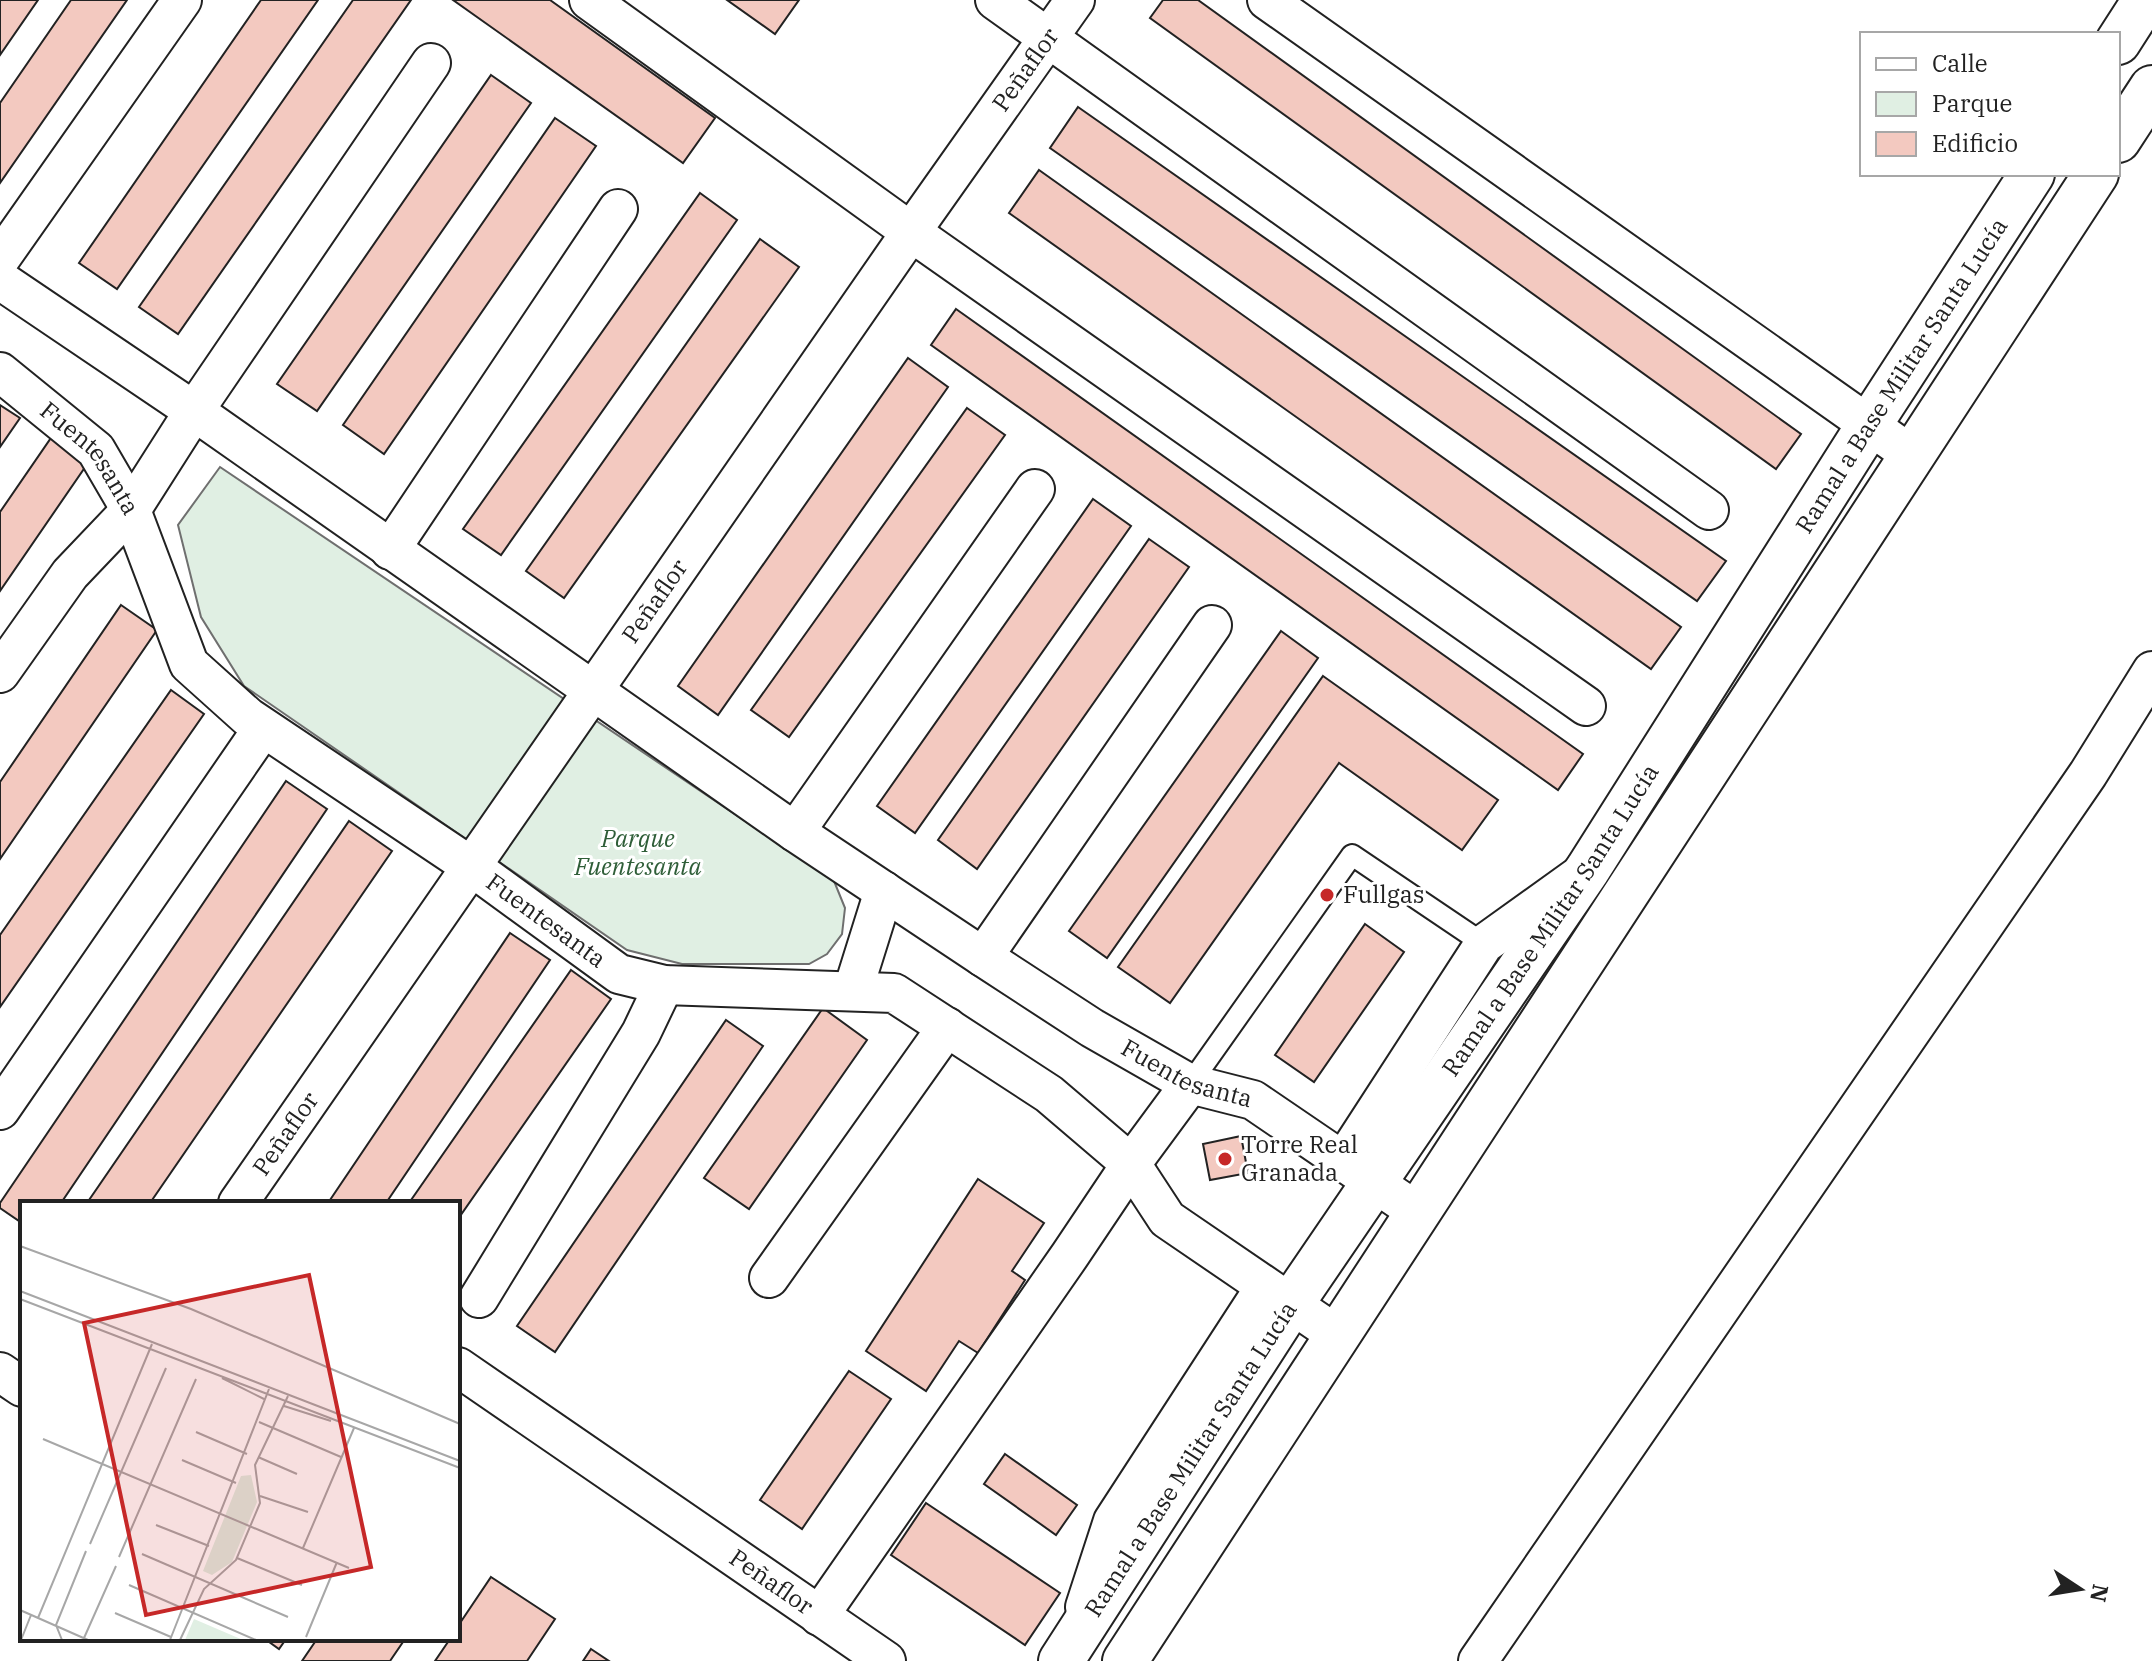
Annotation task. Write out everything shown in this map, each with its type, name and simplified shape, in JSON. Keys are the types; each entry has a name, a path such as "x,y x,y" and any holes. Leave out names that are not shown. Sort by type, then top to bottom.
{"main road":[{"path":"2120,39 2145,0"},
{"path":"2120,137 2152,88"},
{"name":"Ramal a Base Militar Santa Lucía","path":"1067,1651 1278,1296 1358,1171 1588,869 2031,176"},
{"name":"Ramal a Base Militar Santa Lucía","path":"1125,1661 2095,176"}],"street":[{"path":"0,259 182,0"},
{"path":"589,0 911,232 1586,706"},
{"path":"995,0 1709,510"},
{"name":"Peñaflor","path":"239,1201 1075,0"},
{"path":"1267,0 1913,456"},
{"path":"0,673 70,574 131,510 194,411 431,63"},
{"path":"390,550 618,209"},
{"name":"Fuentesanta","path":"0,280 194,411 795,832 983,957 1092,1028 1190,1084 1253,1100 1419,1213"},
{"name":"Fuentesanta","path":"0,372 96,450 131,510 189,664 263,728 472,867 619,974 664,985 894,993 1049,1094 1131,1164 1167,1219 1337,1335"},
{"path":"795,832 1035,489"},
{"path":"983,957 1212,625"},
{"path":"1478,1661 2088,774 2152,671"},
{"path":"0,1110 263,728"},
{"path":"1358,1171 1484,944 1588,869"},
{"path":"853,990 884,891"},
{"path":"479,1298 641,1033 664,985"},
{"path":"769,1278 947,1027"},
{"path":"819,1616 1131,1164 1190,1084"},
{"name":"Peñaflor","path":"460,1368 886,1661"},
{"path":"0,1372 20,1386"}],"lane":[{"path":"1190,1084 1352,855 1484,944"}],"green space":[{"name":"Parque Fuentesanta","path":"220,467 834,881 845,908 842,934 827,954 809,964 682,964 627,950 244,686 201,617 178,525"}],"building":[{"path":"0,0 38,0 0,55"},
{"path":"71,0 127,0 0,183 0,103"},
{"path":"261,0 318,0 117,289 79,263"},
{"path":"353,0 411,0 178,334 139,307"},
{"path":"453,0 550,0 715,118 683,163"},
{"path":"727,0 799,0 775,34"},
{"path":"1163,0 1198,0 1801,434 1776,469 1150,18"},
{"path":"491,75 531,103 317,411 277,384"},
{"path":"1078,107 1726,561 1697,601 1050,148"},
{"path":"555,118 596,146 384,454 343,425"},
{"path":"1039,170 1681,627 1651,669 1009,213"},
{"path":"700,193 737,220 501,555 463,529"},
{"path":"760,239 799,267 564,598 526,571"},
{"path":"956,309 1583,754 1558,790 931,345"},
{"path":"908,358 948,387 718,715 678,686"},
{"path":"0,405 20,418 0,447"},
{"path":"967,408 1005,435 789,737 751,710"},
{"path":"53,435 90,460 0,591 0,512"},
{"path":"1093,499 1131,526 915,833 877,806"},
{"path":"1149,539 1189,567 977,869 938,840"},
{"path":"121,605 157,630 0,859 0,782"},
{"path":"1281,631 1318,658 1107,958 1069,931"},
{"path":"1323,676 1498,800 1462,850 1339,763 1170,1003 1118,967"},
{"path":"171,690 204,714 0,1007 0,935"},
{"path":"286,781 327,809 62,1201 20,1201 20,1222 0,1208 0,1203"},
{"path":"349,821 392,851 151,1201 88,1201"},
{"path":"1365,924 1404,952 1314,1082 1275,1055"},
{"path":"510,933 550,960 387,1201 329,1201"},
{"path":"571,970 611,999 460,1216 460,1201 410,1201"},
{"path":"823,1008 867,1040 749,1209 704,1178"},
{"path":"726,1020 763,1046 555,1352 517,1326"},
{"name":"Torre Real Granada","path":"1241,1136 1248,1173 1210,1180 1203,1144"},
{"path":"978,1179 1044,1223 1012,1271 1025,1280 978,1353 959,1341 926,1391 866,1351"},
{"path":"849,1371 891,1399 802,1529 760,1500"},
{"path":"1005,1454 1077,1505 1056,1535 984,1484"},
{"path":"926,1503 1060,1593 1025,1645 891,1555"},
{"path":"491,1577 555,1619 527,1661 435,1661 449,1641 460,1641 460,1623"},
{"path":"268,1641 285,1641 279,1649"},
{"path":"316,1641 404,1641 390,1661 302,1661"},
{"path":"591,1649 609,1661 583,1661"}],"place":[{"name":"Fullgas","path":"1327,895"},
{"name":"Torre Real Granada","path":"1225,1159"}]}
